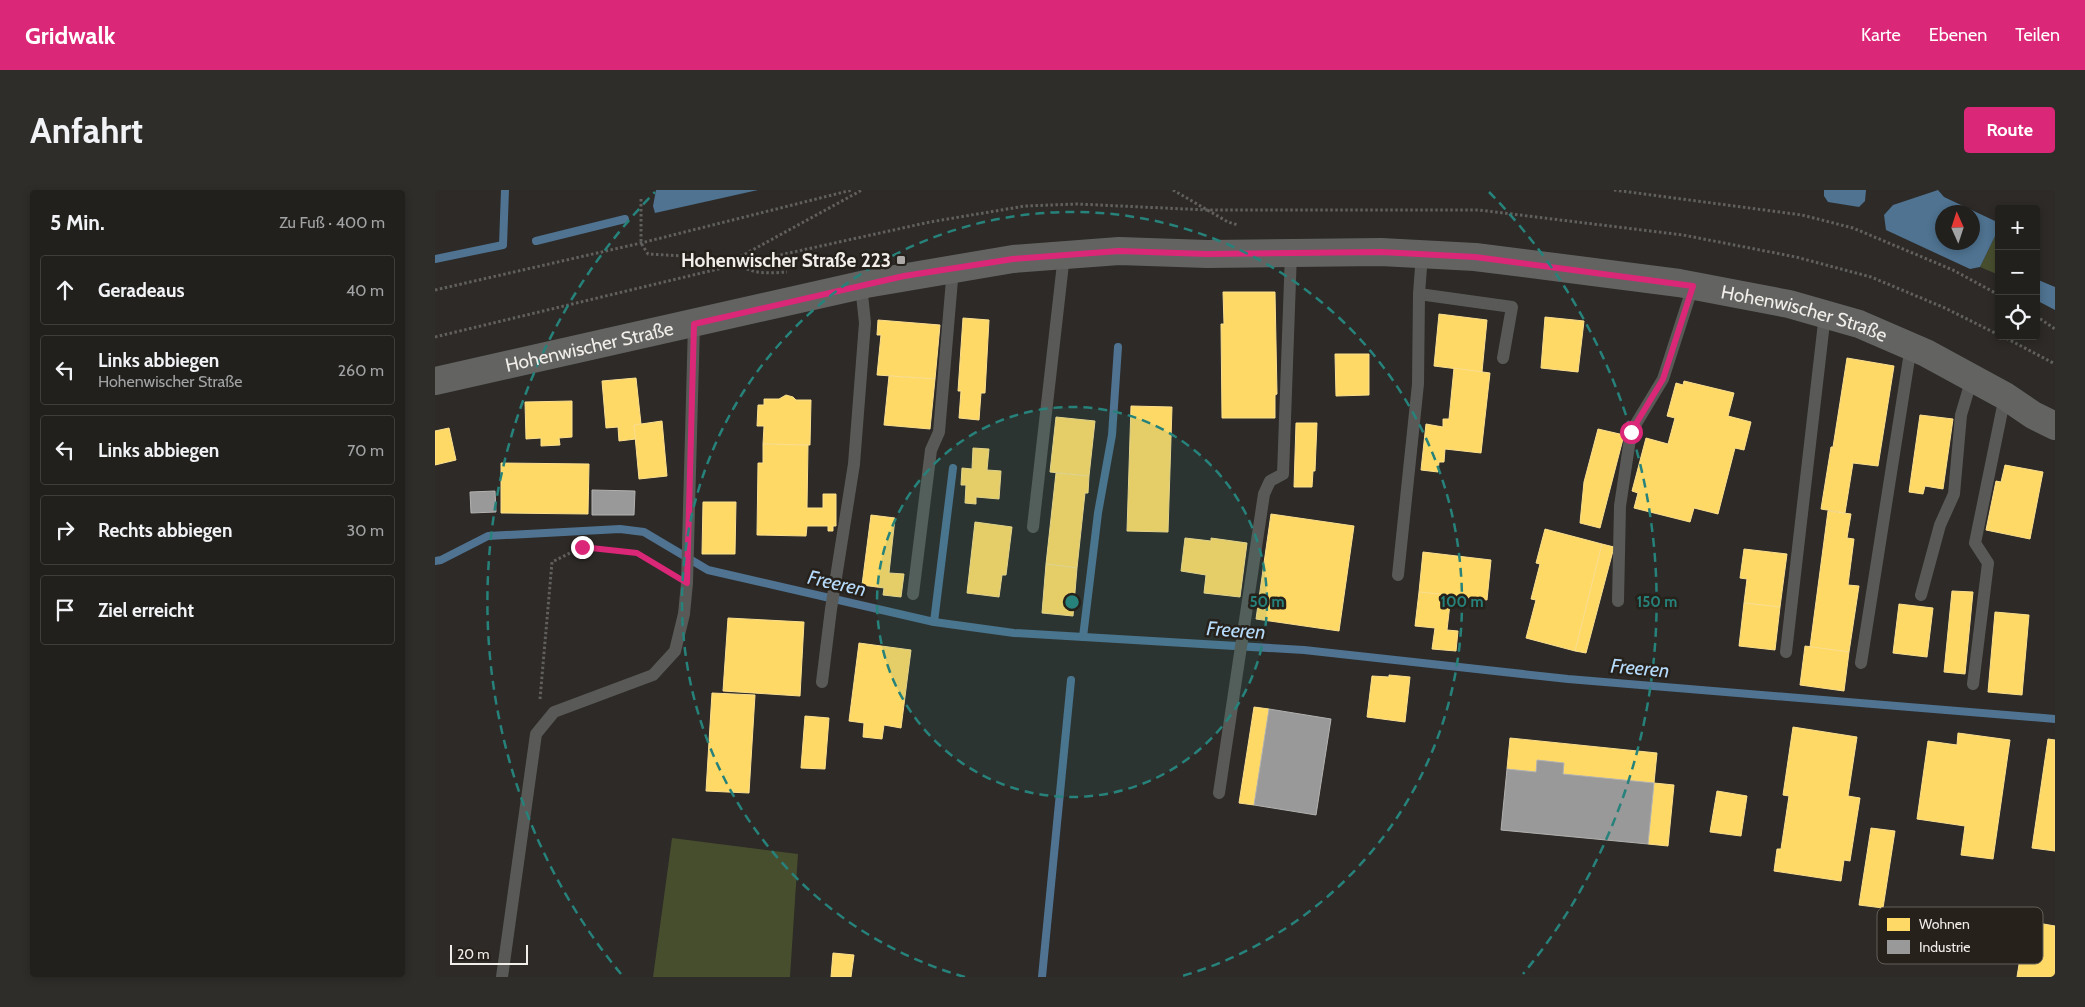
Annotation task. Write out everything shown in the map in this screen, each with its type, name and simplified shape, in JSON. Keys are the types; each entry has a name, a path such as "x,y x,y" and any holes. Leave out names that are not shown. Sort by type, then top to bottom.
{"main road":[{"name":"Hohenwischer Straße","path":"435,381 861,285 1013,259 1119,251 1381,252 1475,257 1693,286 1789,304 1859,324 1911,346 2005,396 2033,415 2055,426"}],"lane":[{"path":"1219,793 1263,494 1270,481 1283,474 1291,253"},
{"path":"1399,575 1418,384 1419,294 1422,254"},
{"path":"1033,527 1064,255"},
{"path":"913,594 931,450 939,432 953,268"},
{"path":"822,682 831,609 854,464 865,323 861,285"},
{"path":"1617,601 1620,506 1631,432 1663,379 1693,286"},
{"path":"1419,294 1512,307 1503,358"},
{"path":"1786,652 1825,314"},
{"path":"502,977 536,734 554,712 653,675 675,651 684,614 687,583 694,324"},
{"path":"1861,663 1911,346"},
{"path":"1921,595 1940,525 1954,494 1961,415 1972,378"},
{"path":"1973,684 1988,563 1975,543 2005,396"}],"path":[{"path":"435,290 852,190"},
{"path":"641,199 641,242 648,254 736,259 862,190"},
{"path":"1173,190 1207,210"},
{"path":"1614,190 1802,215 1853,228 1953,270 1995,293"},
{"path":"736,259 739,264 758,273 797,272"},
{"path":"2040,319 2055,329"},
{"path":"2010,340 2055,364"},
{"path":"536,734 552,562 582,547 637,553 687,583"}],"green space":[{"path":"1995,236 1995,273 1980,267"},
{"path":"672,838 798,854 790,977 653,977"}],"water":[{"path":"656,190 758,190 655,213 653,206"},
{"path":"1824,190 1866,190 1865,201 1859,207 1828,202 1824,196"},
{"path":"1938,190 1944,197 1961,205 1935,205 1935,250 1980,250 1980,214 1995,221 1995,236 1980,267 1970,269 1886,230 1884,215 1893,205"},
{"path":"2040,281 2055,287 2055,310 2040,302"}],"building: Wohnen":[{"path":"1223,292 1275,292 1277,394 1275,395 1275,418 1222,418 1221,324 1224,324"},
{"path":"1439,314 1487,320 1482,372 1434,366"},
{"path":"1545,317 1584,321 1578,372 1541,368"},
{"path":"963,318 989,320 985,393 981,393 979,420 959,418 961,391 958,391"},
{"path":"878,320 940,325 935,379 877,375 881,335 877,335"},
{"path":"1335,354 1369,354 1369,395 1336,396"},
{"path":"1847,358 1894,366 1878,466 1853,463 1845,513 1821,509"},
{"path":"1454,368 1490,373 1481,453 1445,449 1444,462 1439,462 1438,472 1421,470 1426,424 1443,427 1443,419 1449,419"},
{"path":"889,376 935,379 930,429 884,425"},
{"path":"636,378 641,424 634,425 636,439 619,441 618,427 606,428 602,381"},
{"path":"1684,381 1734,393 1728,416 1751,422 1744,450 1735,448 1718,514 1694,508 1690,522 1634,508 1638,493 1632,491 1646,438 1668,444 1675,418 1667,416 1676,383 1683,385"},
{"path":"786,395 796,400 811,400 810,445 763,444 764,426 757,426 758,405 764,405 764,399 779,399"},
{"path":"572,401 572,437 559,438 560,445 541,446 541,438 526,439 525,402"},
{"path":"1131,406 1172,407 1168,532 1127,531"},
{"path":"1920,415 1953,419 1943,489 1925,486 1923,494 1909,492"},
{"path":"1056,417 1095,421 1089,476 1050,472"},
{"path":"662,421 667,476 639,479 634,425"},
{"path":"1296,423 1317,423 1315,471 1313,471 1312,487 1294,487"},
{"path":"449,428 456,460 435,465 435,431"},
{"path":"1598,429 1624,435 1600,528 1580,523 1584,482"},
{"path":"763,444 808,445 807,508 823,508 823,494 836,494 836,526 833,526 833,531 828,531 828,526 807,526 806,536 757,535 758,463 763,463"},
{"path":"973,448 989,449 987,470 1001,471 999,499 976,497 976,504 965,503 966,485 961,485 962,468 972,469"},
{"path":"501,463 589,464 588,514 501,513"},
{"path":"2005,465 2043,472 2030,539 1986,530 1996,481 2001,482"},
{"path":"1056,473 1089,476 1088,493 1085,493 1077,568 1046,564"},
{"path":"703,502 736,502 735,554 702,554"},
{"path":"1828,511 1851,514 1847,538 1854,539 1848,585 1859,586 1849,652 1810,647"},
{"path":"1271,514 1354,526 1339,631 1256,619"},
{"path":"871,515 895,518 889,573 904,574 901,597 883,595 884,588 862,585"},
{"path":"975,522 1012,527 1006,575 1002,575 999,597 967,593"},
{"path":"1545,529 1602,544 1575,651 1526,638 1536,600 1531,599 1540,564 1536,563"},
{"path":"1185,538 1211,541 1211,538 1247,543 1240,597 1204,593 1206,575 1181,571"},
{"path":"1602,544 1614,547 1586,653 1575,651"},
{"path":"1744,549 1787,554 1780,607 1744,603 1747,579 1740,578"},
{"path":"1423,552 1491,560 1487,600 1419,592"},
{"path":"1046,564 1077,568 1073,616 1042,613"},
{"path":"1952,591 1973,592 1965,674 1944,672"},
{"path":"1419,592 1451,595 1447,630 1458,631 1456,651 1432,649 1435,628 1415,626"},
{"path":"1744,603 1780,607 1775,650 1739,646"},
{"path":"1899,604 1933,608 1927,657 1893,653"},
{"path":"1995,612 2029,615 2022,695 1988,692"},
{"path":"728,618 804,622 800,696 723,691"},
{"path":"859,643 911,650 901,728 884,725 882,739 863,737 864,723 849,721"},
{"path":"1805,646 1849,652 1844,691 1800,685"},
{"path":"1389,675 1410,677 1405,722 1367,717 1372,676 1389,677"},
{"path":"712,693 755,695 749,793 706,791"},
{"path":"1254,707 1269,709 1254,805 1239,803"},
{"path":"805,716 829,718 825,769 801,768"},
{"path":"1793,727 1857,737 1848,796 1860,798 1850,861 1844,860 1841,881 1774,871 1777,849 1781,849 1789,796 1783,795"},
{"path":"1958,733 2010,740 1993,859 1961,855 1965,826 1917,819 1928,741 1957,745"},
{"path":"1510,738 1657,753 1654,783 1563,774 1564,763 1537,760 1536,772 1507,769"},
{"path":"2048,739 2055,740 2055,851 2032,848"},
{"path":"1654,783 1674,785 1668,846 1648,844"},
{"path":"1717,791 1747,796 1741,836 1710,832"},
{"path":"1871,828 1895,831 1883,907 1859,905"},
{"path":"2043,924 2055,926 2055,977 2017,977 2019,964 2043,964"},
{"path":"833,953 854,955 851,977 831,977"}],"building: Industrie":[{"path":"592,490 635,491 634,515 592,515"},
{"path":"495,491 496,512 471,513 470,492"},
{"path":"1269,709 1331,719 1316,815 1254,805"},
{"path":"1537,760 1564,763 1563,774 1654,783 1648,844 1501,830 1507,769 1536,772"}],"waterway":[{"path":"435,259 503,245 505,190"},
{"path":"536,241 625,219"},
{"path":"1083,637 1098,513 1112,435 1118,347"},
{"path":"934,622 953,468"},
{"name":"Freeren","path":"435,561 441,560 488,536 620,529 644,532 708,570 934,622 1014,633 1304,650 1568,679 2055,719"},
{"path":"1042,977 1071,680"}],"place":[{"name":"Hohenwischer Straße 223","path":"901,260"}],"route":[{"path":"582,547 637,553 687,583 694,324 904,276 1013,259 1119,251 1207,254 1381,252 1475,257 1693,286 1663,379 1631,432"}]}
